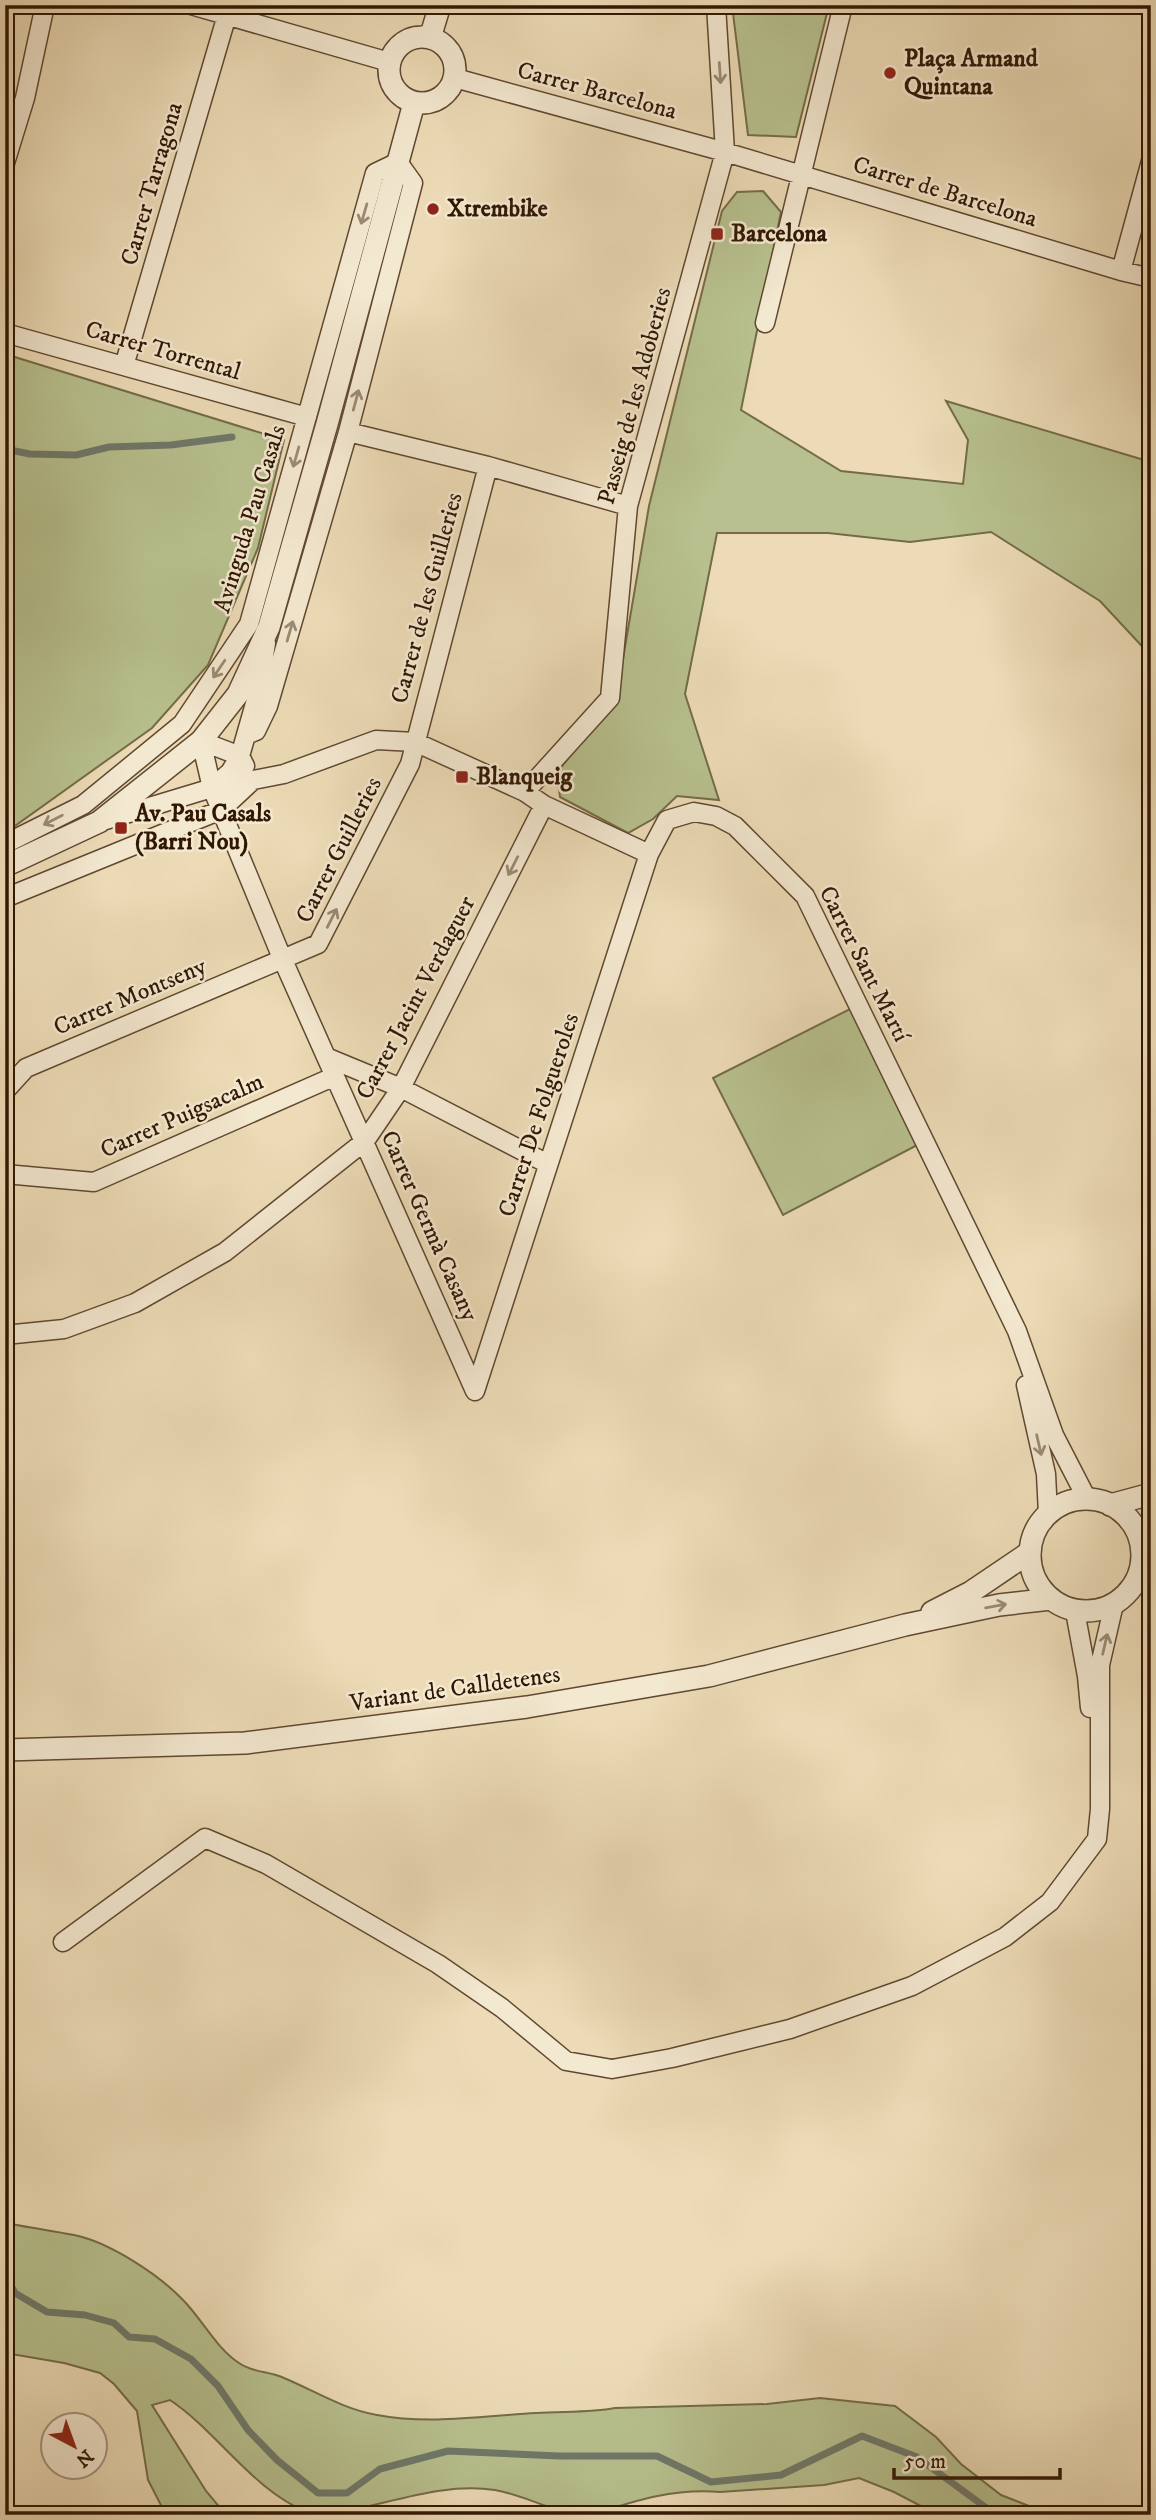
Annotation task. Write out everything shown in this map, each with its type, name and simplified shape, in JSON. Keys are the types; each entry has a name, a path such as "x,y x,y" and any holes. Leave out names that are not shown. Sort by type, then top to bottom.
{"street":[{"path":"5,163 25,98 46,5"},
{"path":"191,5 389,62"},
{"path":"430,38 440,5"},
{"name":"Passeig de les Adoberies","path":"525,792 610,698 628,506 725,152 716,5"},
{"path":"765,323 843,5"},
{"name":"Carrer Tarragona","path":"124,366 227,15"},
{"path":"413,38 430,38 445,46 450,53 454,61 455,78 446,93 432,103 414,103 398,95 390,80 389,62 398,47 413,38"},
{"name":"Carrer Barcelona","path":"455,78 725,152"},
{"path":"5,112 25,98"},
{"name":"Avinguda Pau Casals","path":"5,866 99,822 212,788 230,772 240,756 258,693 269,627 331,411 414,103"},
{"name":"Carrer de Barcelona","path":"725,152 1151,278"},
{"path":"1121,271 1151,161"},
{"name":"Avinguda Pau Casals","path":"5,844 83,805 182,724 249,624 375,173 398,162"},
{"name":"Avinguda Pau Casals","path":"246,735 256,731 268,706 348,432 413,183 398,162"},
{"name":"Carrer Torrental","path":"5,333 307,417"},
{"path":"348,432 488,466 628,506"},
{"name":"Carrer de les Guilleries","path":"415,742 488,466"},
{"name":"Avinguda Pau Casals","path":"99,822 201,741 238,694 269,627"},
{"path":"212,788 285,774 376,740 415,742 525,792 544,805 649,854"},
{"path":"201,741 240,756 252,781"},
{"path":"201,741 212,788 221,810"},
{"name":"Carrer Guilleries","path":"282,958 318,944 410,764 415,742"},
{"path":"5,898 221,810 252,781"},
{"name":"Carrer Jacint Verdaguer","path":"5,1335 64,1329 135,1303 225,1252 365,1141 401,1088 544,805"},
{"name":"Carrer Germà Casany","path":"221,810 333,1077 365,1141 475,1391"},
{"name":"Carrer Sant Martí","path":"649,854 667,820 694,812 716,816 735,826 805,895 1017,1331 1054,1435 1087,1499"},
{"name":"Carrer De Folgueroles","path":"475,1391 649,854"},
{"name":"Carrer Montseny","path":"5,1091 26,1068 282,958"},
{"path":"326,1057 401,1088 548,1164"},
{"name":"Carrer Puigsacalm","path":"5,1174 94,1182 333,1077"},
{"name":"Carrer Sant Martí","path":"974,1240 1022,1369 1046,1474 1048,1514"},
{"path":"1110,1505 1151,1494"},
{"path":"1087,1499 1110,1505 1121,1511 1133,1524 1140,1541 1146,1545 1137,1579 1127,1594 1114,1604 1093,1612 1074,1611 1057,1604 1042,1592 1033,1576 1030,1552 1035,1531 1048,1514 1068,1502 1087,1499"},
{"name":"Variant de Calldetenes","path":"905,1625 971,1592 1030,1552"},
{"name":"Variant de Calldetenes","path":"5,1750 245,1744 527,1707 709,1676 905,1625 999,1605 1051,1599"},
{"path":"63,1942 205,1838 266,1864 438,1964 502,2008 566,2061 612,2069 672,2058 790,2029 912,1986 1006,1937 1050,1902 1097,1839 1100,1809 1100,1665 1114,1604"},
{"path":"1074,1611 1087,1675 1100,1809"}],"green space":[{"path":"732,5 829,5 796,137 748,135"},
{"path":"763,191 781,212 741,410 841,471 963,484 968,440 946,401 1151,462 1151,656 1100,601 991,532 910,542 828,533 717,533 685,694 719,800 677,796 653,819 628,833 560,797 557,772 616,700 649,506 722,211 737,192"},
{"path":"5,354 284,440 258,548 208,665 152,728 5,833"},
{"path":"856,1006 925,1141 783,1215 713,1078"},
{"path":"5,2218 11,2224 88,2239 117,2252 173,2290 223,2350 239,2363 365,2412 397,2418 436,2420 615,2408 767,2404 820,2398 895,2406 936,2437 961,2464 1001,2495 1052,2515 938,2515 894,2492 859,2478 824,2485 672,2494 595,2514 556,2509 495,2490 462,2488 411,2496 349,2513 322,2516 289,2503 270,2490 188,2413 170,2400 152,2405 206,2491 226,2515 166,2515 148,2480 137,2411 114,2384 100,2373 64,2363 5,2353"}],"waterway":[{"path":"5,449 30,454 76,455 109,447 171,445 232,437"},
{"path":"5,2275 15,2293 47,2312 85,2315 114,2323 129,2337 155,2339 191,2359 218,2386 248,2430 277,2460 318,2493 347,2493 380,2469 448,2451 559,2456 657,2456 711,2482 781,2475 862,2436 917,2457 996,2515"}],"place":[{"name":"Plaça Armand Quintana","path":"890,73"},
{"name":"Xtrembike","path":"433,209"},
{"name":"Barcelona","path":"717,234"},
{"name":"Blanqueig","path":"462,777"},
{"name":"Av. Pau Casals (Barri Nou)","path":"121,828"}]}
